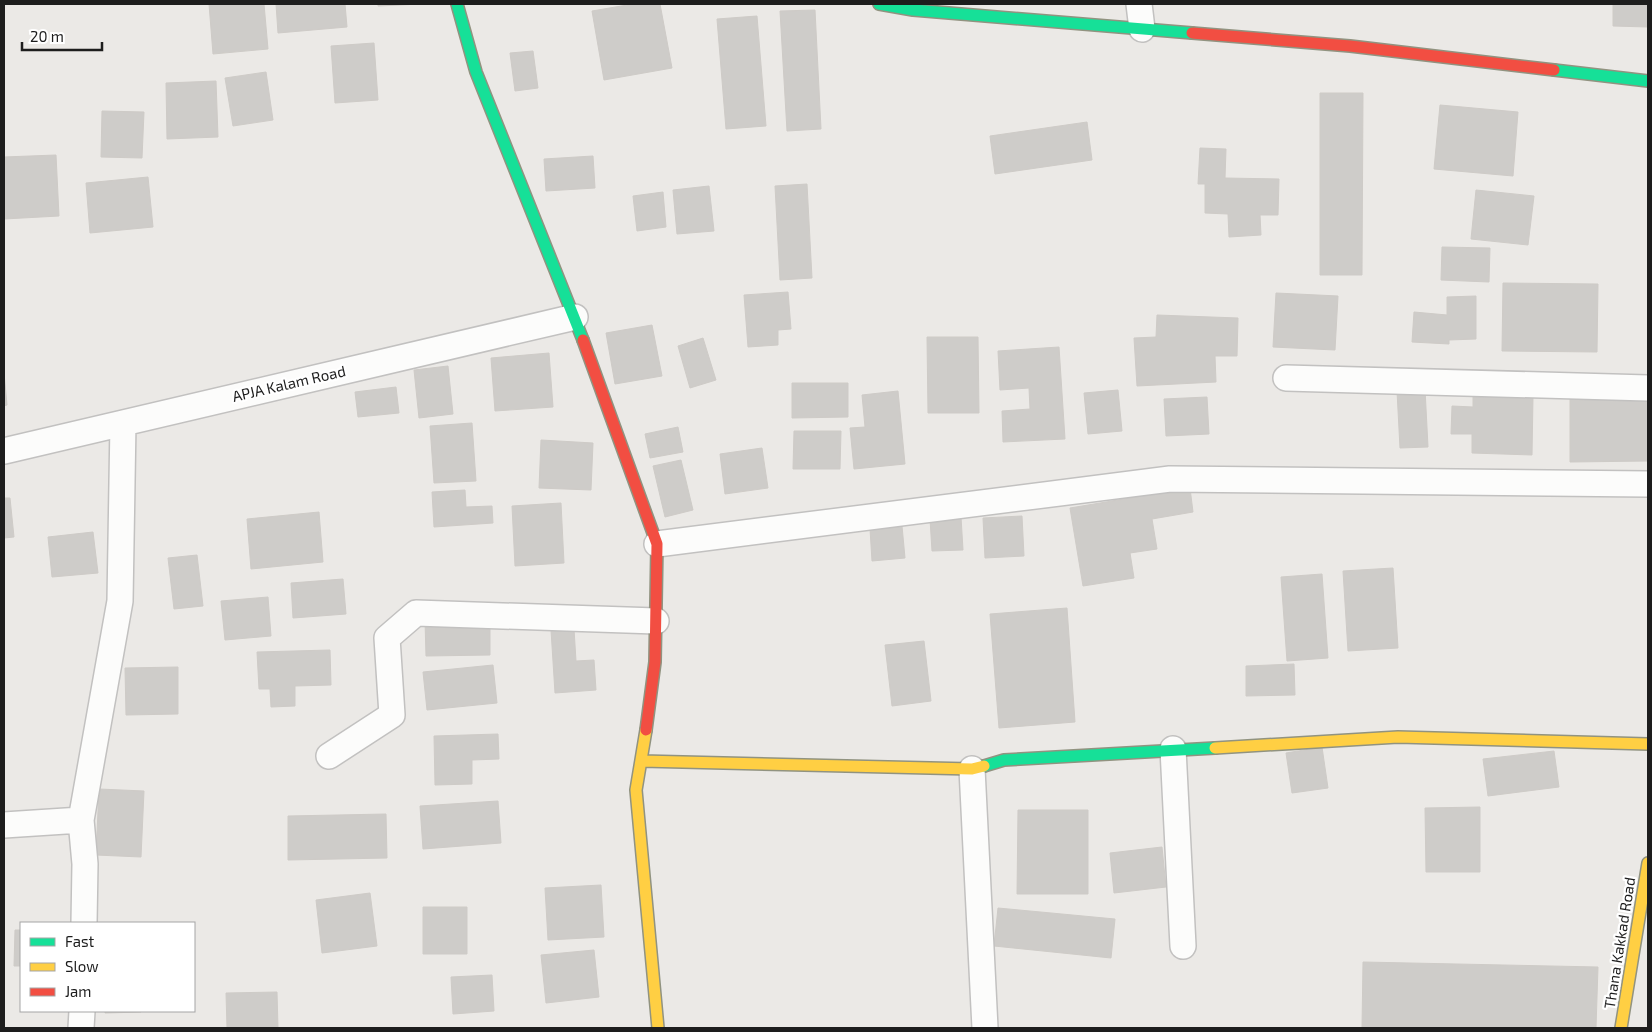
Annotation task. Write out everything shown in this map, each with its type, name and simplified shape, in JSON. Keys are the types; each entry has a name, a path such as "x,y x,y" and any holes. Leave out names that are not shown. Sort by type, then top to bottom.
{"street":[{"path":"457,4 476,72 575,317 657,544 655,662 642,760 636,790 658,1028"},
{"path":"879,4 912,10 1350,46 1648,81"},
{"path":"1139,4 1142,28"},
{"name":"APJA Kalam Road","path":"4,451 575,317"},
{"path":"1286,378 1648,388"},
{"path":"84,922 85,864 81,820 120,601 123,423"},
{"path":"657,544 1170,479 1648,484"},
{"path":"329,756 392,715 387,638 416,613 656,621"},
{"path":"642,760 972,769 1004,760 1398,737 1648,744"},
{"path":"1173,750 1183,946"},
{"path":"972,769 986,1028"},
{"path":"4,826 81,820"},
{"name":"Thana Kakkad Road","path":"1621,1028 1648,863"},
{"path":"81,1028 82,1012"}],"building":[{"path":"209,4 264,4 268,49 213,54"},
{"path":"276,4 345,4 347,27 278,33"},
{"path":"378,4 421,4 378,6"},
{"path":"633,4 660,4 672,68 604,80 592,11"},
{"path":"1613,4 1648,4 1648,27 1613,26"},
{"path":"815,10 821,129 787,131 780,11"},
{"path":"757,16 766,126 726,129 717,19"},
{"path":"374,43 378,100 335,103 331,46"},
{"path":"533,51 538,88 515,91 510,53"},
{"path":"266,72 273,120 233,126 225,78"},
{"path":"216,81 218,137 167,139 166,83"},
{"path":"1320,93 1363,93 1362,275 1320,275"},
{"path":"1440,105 1518,112 1513,176 1434,169"},
{"path":"102,111 144,112 142,158 101,157"},
{"path":"1087,122 1092,160 995,174 990,136"},
{"path":"1200,148 1226,149 1225,178 1279,179 1278,215 1260,215 1261,235 1229,237 1228,214 1205,213 1205,184 1198,184"},
{"path":"56,155 59,216 4,219 4,157"},
{"path":"593,156 595,188 546,191 544,159"},
{"path":"148,177 153,227 90,233 86,183"},
{"path":"807,184 812,278 780,280 775,186"},
{"path":"709,186 714,231 677,234 673,190"},
{"path":"1476,190 1534,196 1528,245 1471,239"},
{"path":"663,192 666,227 637,231 633,196"},
{"path":"1442,247 1490,248 1489,282 1441,280"},
{"path":"1503,283 1598,284 1597,352 1502,351"},
{"path":"788,292 791,329 778,330 778,345 748,347 744,295"},
{"path":"1276,293 1338,296 1335,350 1273,347"},
{"path":"1476,296 1476,339 1449,340 1449,344 1412,342 1414,312 1447,315 1447,297"},
{"path":"1157,315 1238,318 1237,356 1215,356 1216,382 1137,386 1134,338 1156,337"},
{"path":"652,325 662,376 615,384 606,333"},
{"path":"927,337 978,337 979,413 928,413"},
{"path":"703,338 716,380 690,388 678,346"},
{"path":"1059,347 1065,439 1003,442 1002,411 1030,409 1029,388 1000,390 998,351"},
{"path":"549,353 553,407 495,411 491,358"},
{"path":"448,366 453,414 419,418 414,370"},
{"path":"4,373 7,405 4,406"},
{"path":"792,383 848,383 848,417 792,418"},
{"path":"396,387 399,413 358,417 355,392"},
{"path":"1425,389 1428,447 1400,448 1397,391"},
{"path":"1118,390 1122,431 1088,434 1084,393"},
{"path":"898,391 905,464 854,469 850,428 865,427 862,395"},
{"path":"1473,394 1533,396 1532,455 1472,453 1472,434 1451,434 1452,406 1473,407"},
{"path":"1570,395 1648,395 1648,461 1570,462"},
{"path":"1207,397 1209,434 1166,436 1164,399"},
{"path":"472,423 476,481 434,483 430,426"},
{"path":"678,427 683,452 650,458 645,434"},
{"path":"794,431 841,431 840,469 793,469"},
{"path":"541,440 593,443 591,490 539,488"},
{"path":"762,448 768,488 725,494 720,454"},
{"path":"681,460 693,510 665,517 653,466"},
{"path":"1190,488 1193,512 1152,519 1157,549 1130,553 1134,578 1083,586 1070,508"},
{"path":"465,490 466,507 492,506 493,523 434,527 432,492"},
{"path":"4,498 10,498 14,537 4,538"},
{"path":"561,503 564,563 515,566 512,506"},
{"path":"319,512 323,562 251,569 247,519"},
{"path":"1022,516 1024,556 985,558 983,518"},
{"path":"961,517 963,550 932,551 930,519"},
{"path":"902,526 905,558 872,561 870,529"},
{"path":"93,532 98,573 52,577 48,537"},
{"path":"197,555 203,606 174,609 168,558"},
{"path":"1393,568 1398,648 1348,651 1343,571"},
{"path":"1322,574 1328,658 1287,661 1281,577"},
{"path":"343,579 346,614 293,618 291,583"},
{"path":"268,597 271,636 225,640 221,601"},
{"path":"1067,608 1075,722 999,728 990,614"},
{"path":"490,619 490,655 426,656 425,620"},
{"path":"574,629 576,661 594,660 596,690 555,693 551,630"},
{"path":"924,641 931,701 892,706 885,645"},
{"path":"330,650 331,685 295,686 295,706 271,707 270,689 259,689 257,652"},
{"path":"1294,664 1295,695 1246,696 1246,666"},
{"path":"493,665 497,703 427,710 423,672"},
{"path":"178,667 178,714 126,715 125,668"},
{"path":"498,734 499,759 472,760 472,784 435,785 434,736"},
{"path":"1322,747 1328,788 1292,793 1286,753"},
{"path":"1554,751 1559,787 1488,796 1483,759"},
{"path":"99,789 144,791 141,857 96,855"},
{"path":"498,801 501,843 423,849 420,806"},
{"path":"1480,807 1480,872 1426,872 1425,808"},
{"path":"1018,810 1088,810 1088,894 1017,894"},
{"path":"386,814 387,858 288,860 288,816"},
{"path":"1162,847 1166,887 1114,893 1110,853"},
{"path":"601,885 604,937 548,940 545,888"},
{"path":"370,893 377,946 322,953 316,900"},
{"path":"423,907 467,907 467,954 423,954"},
{"path":"998,908 1115,919 1111,958 994,946"},
{"path":"15,930 20,930 20,966 14,966"},
{"path":"594,950 599,997 546,1003 541,955"},
{"path":"1363,962 1598,967 1596,1028 1362,1028"},
{"path":"492,975 494,1011 453,1014 451,977"},
{"path":"277,992 278,1028 227,1028 226,993"},
{"path":"105,1012 141,1012 105,1013"}],"traffic: fast":[{"path":"457,4 476,72 583,340"},
{"path":"879,4 913,10 1192,33"},
{"path":"1554,70 1648,81"},
{"path":"984,766 1004,760 1215,748"}],"traffic: slow":[{"path":"646,730 636,790 658,1028"},
{"path":"1215,748 1398,737 1648,744"},
{"path":"642,761 972,769 984,766"},
{"path":"1621,1028 1648,863"}],"traffic: jam":[{"path":"1192,33 1350,46 1554,70"},
{"path":"583,340 657,544 655,662 646,730"}]}
